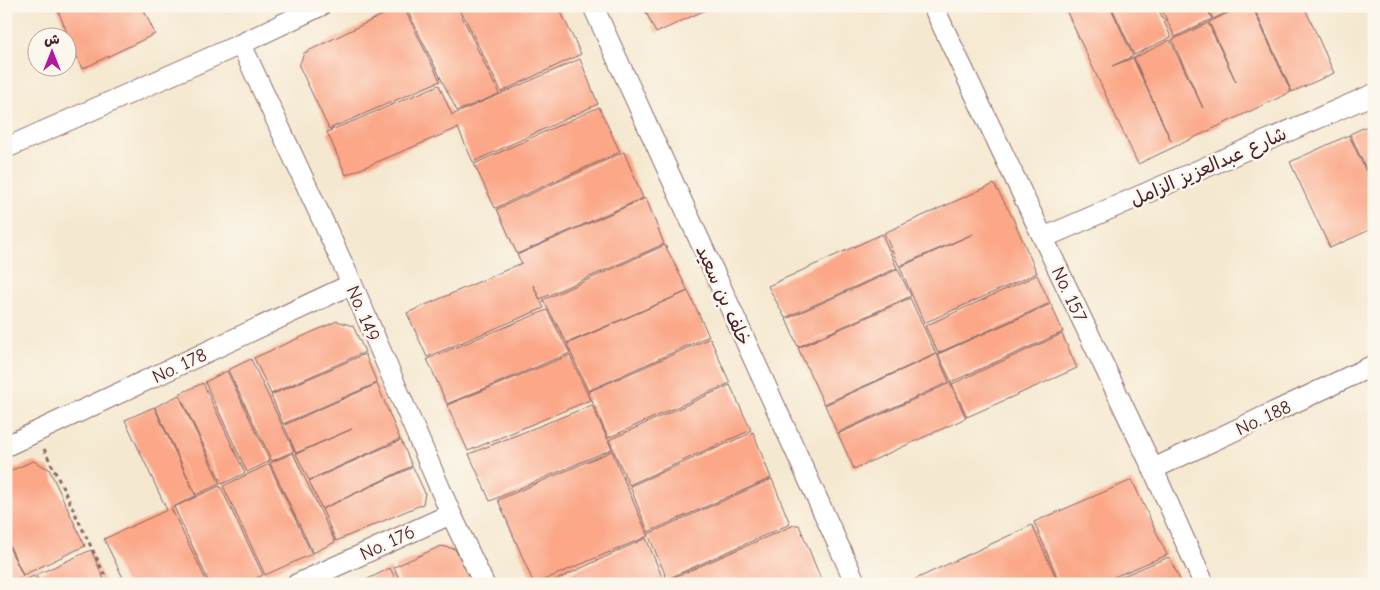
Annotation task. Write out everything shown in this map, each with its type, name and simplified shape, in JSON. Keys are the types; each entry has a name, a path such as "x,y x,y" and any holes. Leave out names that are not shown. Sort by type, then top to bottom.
{"street":[{"path":"6,148 241,44 320,6"},
{"name":"خلف بن سعيد","path":"593,6 856,584"},
{"name":"No. 157","path":"933,6 1153,469 1204,584"},
{"name":"No. 149","path":"241,44 352,284 450,514 484,584"},
{"name":"شارع عبدالعزيز الزامل","path":"1043,238 1374,94"},
{"name":"No. 178","path":"6,446 352,284"},
{"name":"No. 188","path":"1153,469 1374,365"},
{"name":"No. 176","path":"297,584 450,514"}],"path":[{"path":"36,432 109,584"}],"building":[{"path":"56,6 142,6 155,34 82,69 78,59 78,28 65,28"},
{"path":"403,6 440,81 329,129 299,66 304,53"},
{"path":"405,6 457,6 499,94 457,111"},
{"path":"459,6 558,6 581,54 501,92"},
{"path":"643,6 714,6 656,33"},
{"path":"1064,6 1110,6 1133,56 1112,66 1133,58 1171,141 1134,58 1170,40 1203,108 1172,40 1208,23 1236,82 1209,22 1243,6 1252,6 1291,92 1138,164"},
{"path":"1111,6 1157,6 1171,37 1134,55"},
{"path":"1160,6 1205,6 1212,19 1175,37"},
{"path":"1207,6 1239,6 1213,19"},
{"path":"1253,6 1304,6 1334,73 1292,92"},
{"path":"580,59 598,104 473,162 458,128 346,175 327,132 439,85 452,115"},
{"path":"599,107 620,152 495,208 474,164"},
{"path":"1374,123 1374,186 1350,134"},
{"path":"1349,135 1374,189 1374,228 1330,248 1290,162"},
{"path":"624,152 643,198 517,254 497,209"},
{"path":"994,184 1012,216 1037,273 924,323 900,267 973,234 899,266 884,233"},
{"path":"646,198 664,244 540,299 533,285 544,308 427,357 407,313 522,263 517,255"},
{"path":"882,234 897,268 785,318 768,286"},
{"path":"665,245 688,291 567,343 543,300"},
{"path":"898,269 911,296 798,347 786,319"},
{"path":"1037,275 1050,303 938,353 925,326"},
{"path":"688,291 709,336 588,391 567,344"},
{"path":"910,298 936,354 824,404 798,348"},
{"path":"1051,304 1063,332 951,382 938,354"},
{"path":"547,310 570,353 447,404 427,359"},
{"path":"337,321 353,326 365,352 271,394 254,358"},
{"path":"1062,334 1077,368 967,417 952,384"},
{"path":"710,338 730,383 608,438 588,392"},
{"path":"365,354 377,383 283,424 271,395"},
{"path":"937,354 949,382 837,433 825,405"},
{"path":"570,355 590,400 468,451 447,405"},
{"path":"251,359 294,451 272,461 228,370"},
{"path":"227,371 270,461 247,472 205,382"},
{"path":"203,383 245,473 222,484 179,394"},
{"path":"950,383 966,418 854,469 838,434"},
{"path":"377,384 400,439 309,480 296,454 352,429 296,453 284,425"},
{"path":"730,385 751,430 629,485 609,440"},
{"path":"179,395 220,484 196,495 155,407"},
{"path":"592,405 612,449 490,501 469,454"},
{"path":"154,407 196,496 171,508 208,584 126,584 104,539 167,510 125,420"},
{"path":"753,432 771,478 648,532 630,486"},
{"path":"401,440 412,466 322,509 309,481"},
{"path":"612,451 648,536 534,584 498,500"},
{"path":"293,453 335,542 313,553 270,463"},
{"path":"33,461 49,469 85,546 23,575 6,538 6,473"},
{"path":"269,464 312,554 265,575 223,486"},
{"path":"413,467 425,493 423,504 336,541 322,509"},
{"path":"772,479 790,524 667,579 648,534"},
{"path":"1132,480 1167,555 1097,584 1060,584 1034,522"},
{"path":"220,486 263,575 245,584 210,584 174,507"},
{"path":"794,525 799,525 823,584 669,584 668,580"},
{"path":"1032,525 1058,584 905,584"},
{"path":"646,538 665,584 547,584"},
{"path":"6,541 23,576 7,584 6,584"},
{"path":"441,546 455,549 474,584 401,584 394,567"},
{"path":"91,550 106,584 40,584 36,575"},
{"path":"1169,557 1182,584 1103,584"},
{"path":"390,568 398,584 358,584"},
{"path":"34,576 38,584 16,584"}]}
